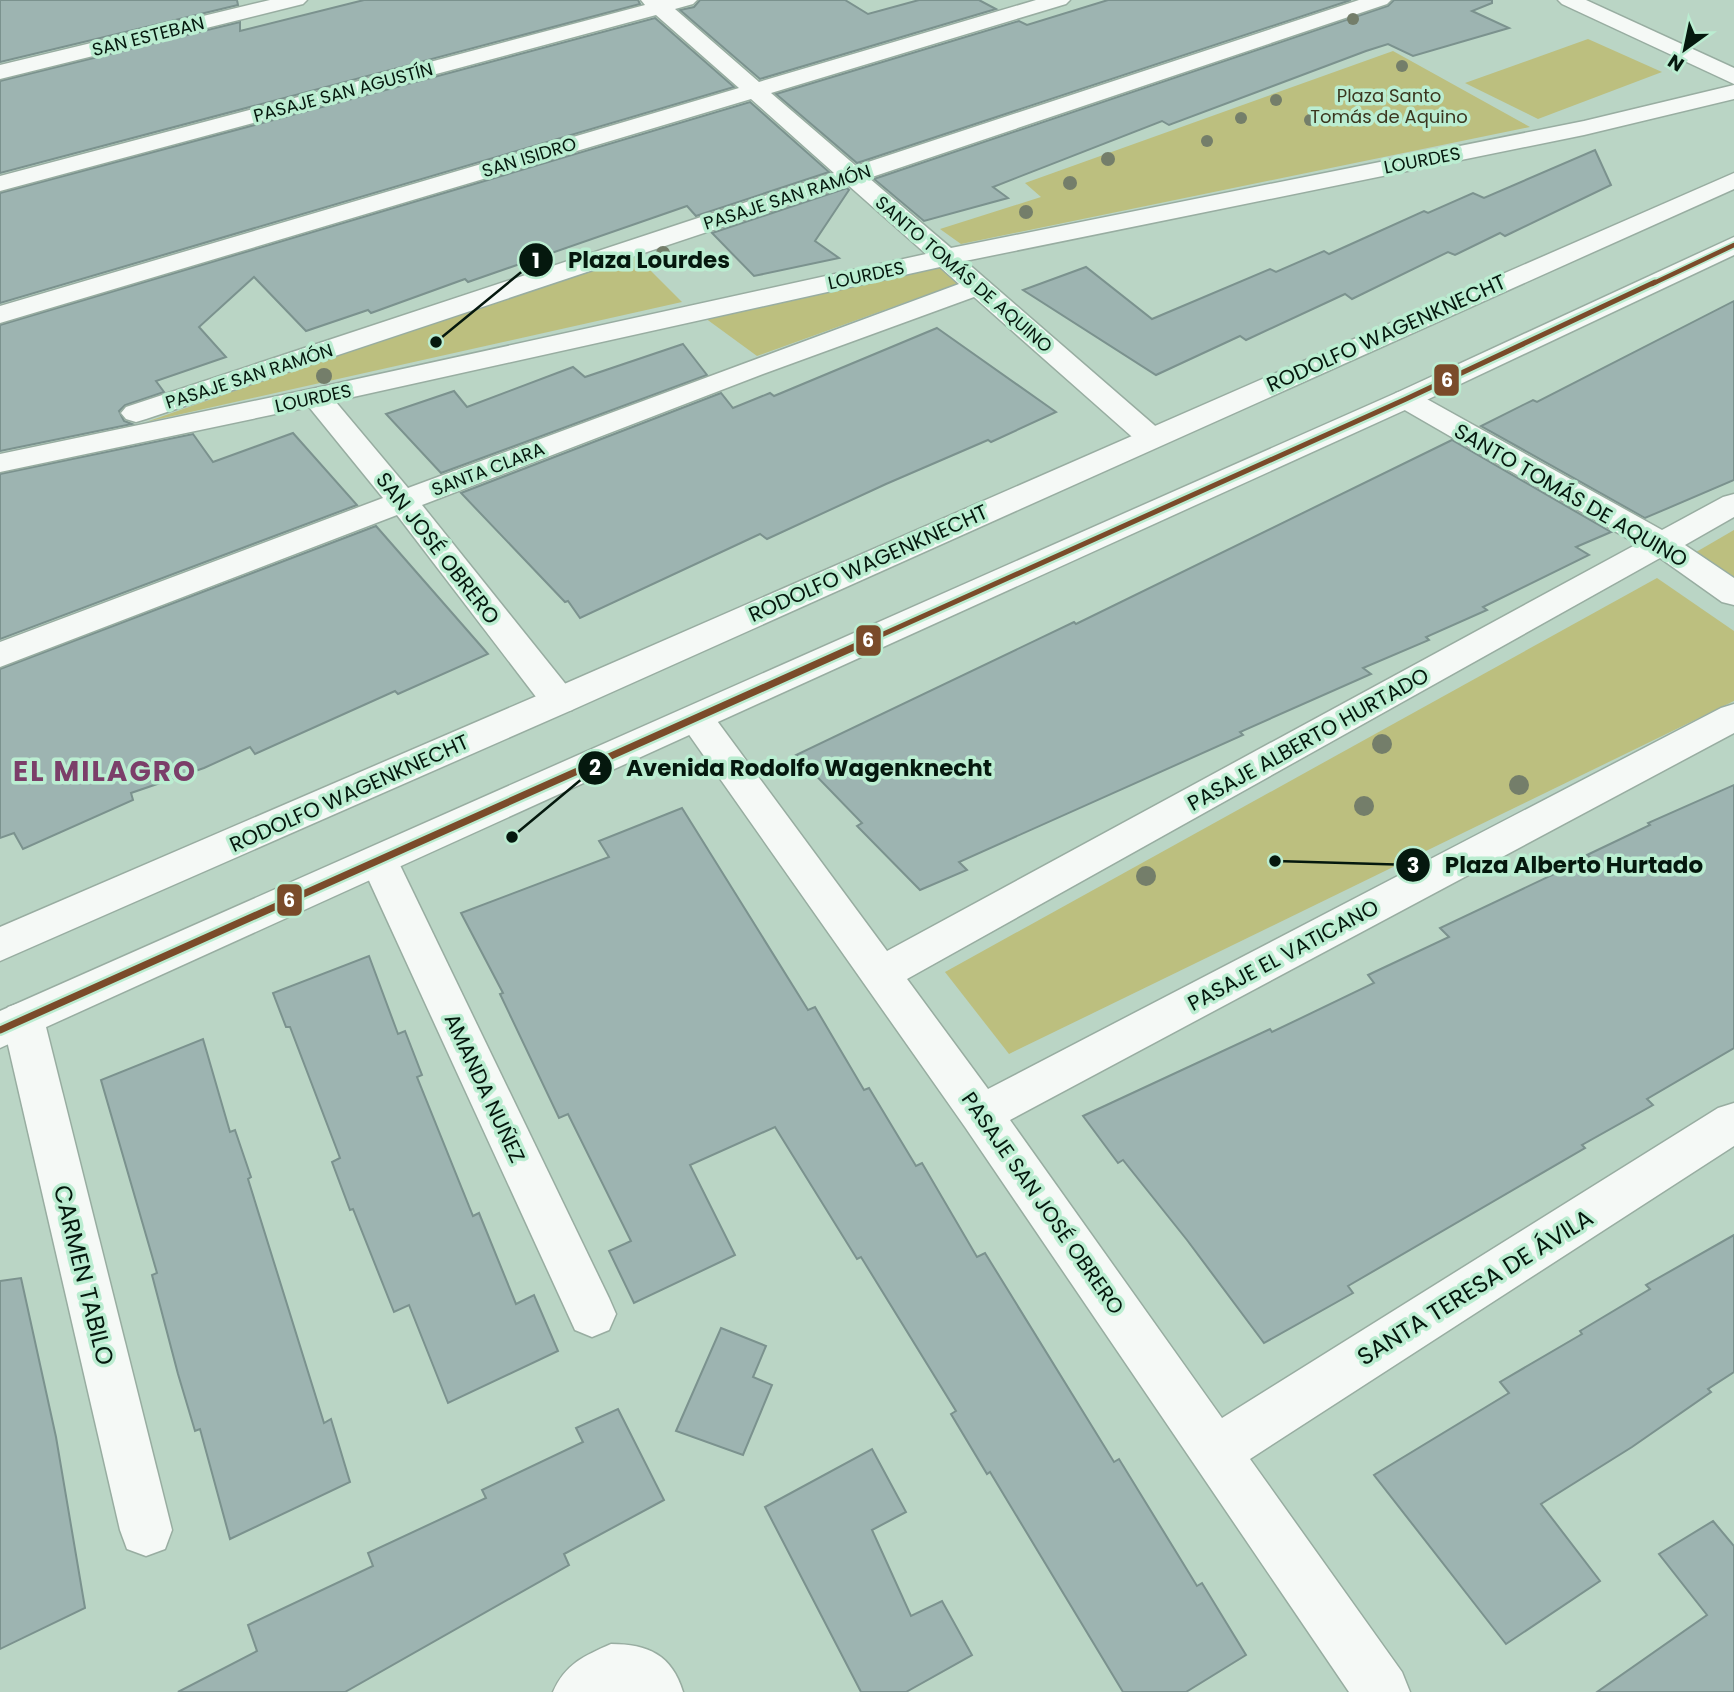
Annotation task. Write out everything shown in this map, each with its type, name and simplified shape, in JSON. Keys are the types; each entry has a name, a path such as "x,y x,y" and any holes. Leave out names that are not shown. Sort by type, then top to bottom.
{"street":[{"name":"SAN ESTEBAN","path":"0,72 296,0"},
{"name":"PASAJE SAN AGUSTÍN","path":"0,184 656,4 686,0"},
{"name":"SAN ISIDRO","path":"0,315 1059,0"},
{"name":"PASAJE SAN RAMÓN","path":"81,446 96,430 121,418 1380,0"},
{"path":"1569,0 1734,77"},
{"name":"SANTO TOMÁS DE AQUINO","path":"656,4 1150,437"},
{"name":"LOURDES","path":"0,463 316,397 1051,234 1584,128 1734,92"},
{"name":"RODOLFO WAGENKNECHT","path":"0,944 559,701 1734,180"},
{"path":"11,1024 1406,399 1734,245"},
{"name":"SANTA CLARA","path":"0,655 753,368 978,286"},
{"name":"SAN JOSÉ OBRERO","path":"316,397 403,502 559,701"},
{"name":"SANTO TOMÁS DE AQUINO","path":"1406,399 1662,544 1734,594"},
{"name":"PASAJE ALBERTO HURTADO","path":"881,974 1734,505"},
{"name":"PASAJE EL VATICANO","path":"981,1114 1734,717"},
{"name":"PASAJE SAN JOSÉ OBRERO","path":"696,719 981,1114 1382,1692"},
{"name":"AMANDA NUÑEZ","path":"379,861 592,1314"},
{"name":"CARMEN TABILO","path":"11,1024 146,1531"},
{"name":"SANTA TERESA DE ÁVILA","path":"1215,1452 1734,1122"},
{"path":"582,1692 611,1672 635,1672 654,1688 655,1692"}],"green space":[{"path":"1588,39 1662,72 1538,119 1465,83"},
{"name":"Plaza Santo Tomás de Aquino","path":"1393,51 1530,127 961,244 940,229 1041,197 1025,183"},
{"path":"632,252 682,302 146,422"},
{"path":"947,266 962,282 757,356 705,318"},
{"path":"1734,530 1734,583 1691,555"},
{"path":"1657,578 1734,631 1734,701 1009,1054 945,972"}],"building":[{"path":"0,0 237,0 238,5 0,62"},
{"path":"364,0 638,0 640,4 0,173 0,81 240,22 240,31"},
{"path":"700,0 845,0 868,14 919,0 979,0 996,9 760,79 680,10 694,7"},
{"path":"1108,0 1351,0 857,163 776,94 1019,21 1027,25"},
{"path":"1394,0 1492,0 1492,3 1472,11 1509,28 1413,56 1388,44 1366,51 1169,125 1162,121 993,187 1008,198 924,221 874,179 1388,6"},
{"path":"655,18 734,87 0,303 0,193"},
{"path":"750,102 829,172 696,216 687,206 468,282 465,279 371,313 368,310 306,331 254,277 199,327 226,357 156,381 164,392 125,405 119,411 124,421 132,424 0,451 0,325"},
{"path":"1595,150 1611,185 1505,236 1500,233 1455,255 1448,252 1352,299 1345,294 1246,340 1240,336 1156,375 1023,290 1086,267 1152,319 1270,269 1276,272 1324,251 1329,254 1424,211 1428,213 1473,193 1484,198"},
{"path":"847,188 849,190 815,241 839,258 754,276 712,233"},
{"path":"1734,301 1734,480 1645,518 1481,426 1533,400 1537,402"},
{"path":"937,328 1056,412 991,442 988,440 886,484 767,539 760,534 580,618 568,601 565,602 461,493 721,393 733,408 770,393 774,396"},
{"path":"683,344 707,375 441,473 386,414 454,391 467,407 573,367 585,377"},
{"path":"293,433 357,505 0,639 0,474 193,434 213,462"},
{"path":"1452,440 1611,532 1576,547 1589,555 1483,607 1487,610 1426,637 1429,640 1363,668 1371,674 1240,732 1243,735 959,862 967,870 920,890 857,826 862,823 796,755 1074,622 1076,624"},
{"path":"376,526 488,654 398,694 395,691 255,754 250,747 204,768 131,793 133,800 23,849 14,833 0,838 0,669"},
{"path":"1734,785 1734,1048 1647,1099 1653,1105 1582,1145 1585,1148 1348,1286 1353,1293 1264,1343 1187,1240 1123,1160 1118,1163 1083,1116 1270,1029 1272,1032 1374,983 1368,975 1449,937 1440,928 1590,857 1587,855 1650,825 1648,823"},
{"path":"682,808 808,1010 815,1007 864,1090 869,1088 916,1166 922,1163 977,1257 985,1253 1114,1462 1119,1459 1197,1586 1202,1583 1246,1655 1186,1692 1123,1692 990,1472 987,1474 951,1414 956,1411 861,1257 857,1259 775,1127 690,1165 735,1255 634,1303 609,1251 631,1241 568,1114 559,1118 500,994 503,993 461,913 609,857 599,841"},
{"path":"369,956 398,1034 405,1031 422,1075 417,1077 473,1216 479,1213 516,1304 534,1295 558,1351 448,1403 409,1305 394,1312 353,1209 350,1210 332,1162 340,1158 290,1027 286,1027 273,993"},
{"path":"203,1039 230,1132 235,1130 251,1177 248,1179 324,1423 331,1419 350,1482 230,1539 200,1429 195,1431 178,1374 152,1275 157,1273 101,1080"},
{"path":"1734,1235 1734,1372 1708,1389 1711,1392 1632,1447 1541,1504 1600,1581 1506,1644 1374,1475 1509,1393 1500,1382 1582,1334 1580,1331 1650,1289 1646,1285"},
{"path":"21,1278 56,1437 85,1608 0,1649 0,1281"},
{"path":"721,1328 766,1346 753,1377 772,1385 743,1455 676,1431"},
{"path":"618,1409 664,1500 564,1554 569,1565 345,1692 178,1692 257,1651 248,1625 373,1566 368,1553 486,1498 482,1490 583,1442 576,1428"},
{"path":"872,1449 906,1512 872,1530 911,1616 942,1601 972,1655 906,1692 861,1692 765,1507"},
{"path":"1713,1521 1734,1546 1734,1692 1597,1692 1707,1615 1659,1554"}],"transit line":[{"name":"6","path":"0,1030 1406,399 1734,245"}],"place":[{"name":"Plaza Lourdes","path":"436,342"},
{"name":"Avenida Rodolfo Wagenknecht","path":"512,837"},
{"name":"Plaza Alberto Hurtado","path":"1275,861"}],"district":[{"name":"EL MILAGRO","path":"105,771"}]}
